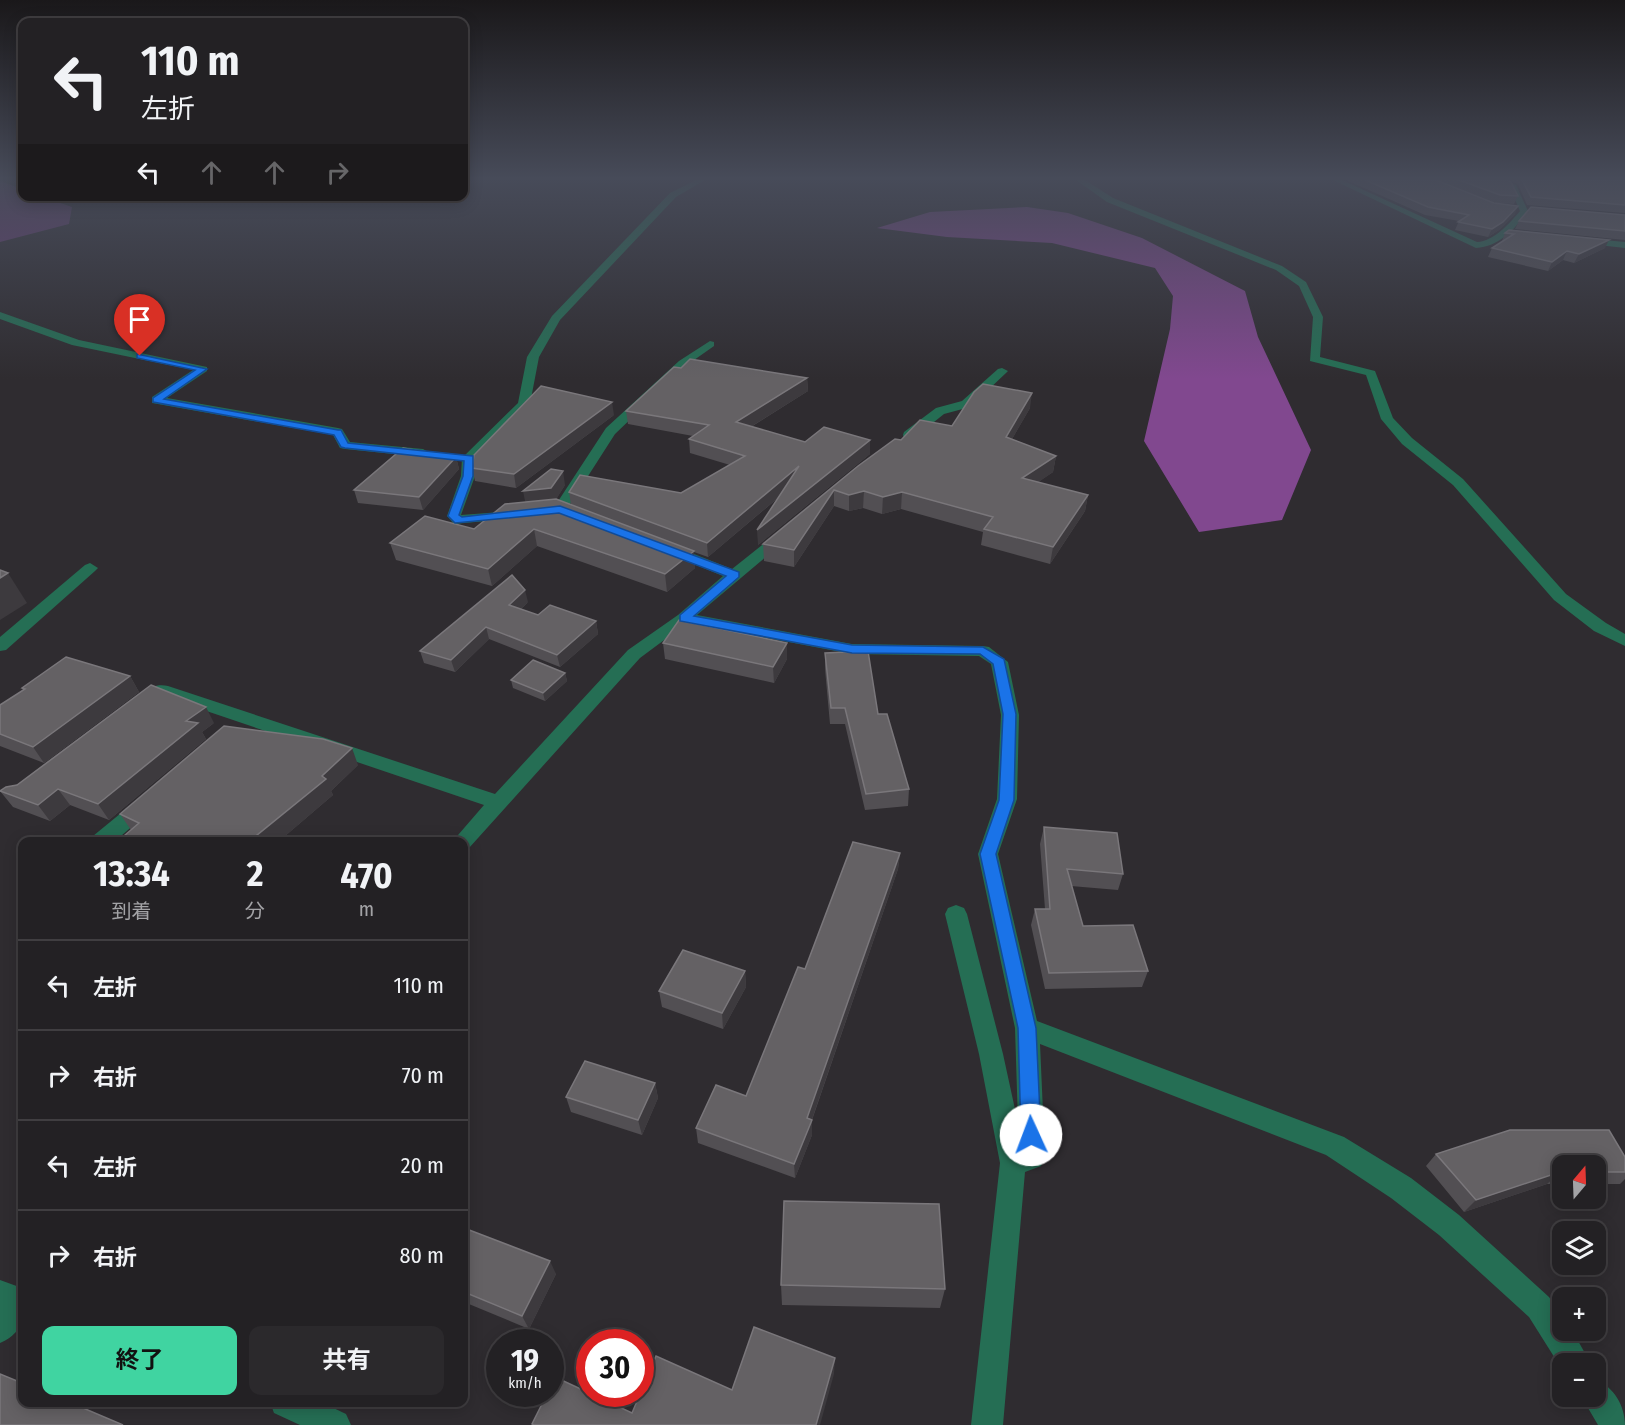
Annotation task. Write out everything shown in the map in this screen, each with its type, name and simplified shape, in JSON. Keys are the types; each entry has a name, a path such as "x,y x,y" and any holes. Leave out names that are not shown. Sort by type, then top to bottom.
{"street":[{"path":"526,513 459,521 453,516 468,476 464,458 524,404 533,357 556,318 624,246"},
{"path":"1226,246 1279,268 1303,284 1318,317 1314,359 1371,373 1387,419 1407,441 1458,482 1560,597 1600,627 1625,641"},
{"path":"0,315 76,343 203,369 156,400 338,432 345,445 435,455"},
{"path":"560,511 586,466 610,431 683,363 710,344"},
{"path":"898,442 940,411 966,404 1002,371"},
{"path":"466,837 634,654 684,618 792,528"},
{"path":"655,544 734,575"},
{"path":"0,646 90,568"},
{"path":"684,618 852,649 983,651 999,662 1010,714 1007,800 988,854 1027,1028 1032,1157 1013,1163"},
{"path":"134,708 153,693 162,690 498,802"},
{"path":"228,734 246,718"},
{"path":"106,837 155,795"},
{"path":"956,914 991,1054 1013,1163 987,1425"},
{"path":"1027,1028 1335,1146 1401,1188 1449,1225 1539,1307 1569,1353"},
{"path":"0,1328 17,1301"},
{"path":"296,1407 335,1425"},
{"path":"1604,1407 1616,1425"}],"shaded area":[{"path":"1066,246 1159,246 1245,291 1258,337 1311,450 1282,520 1199,532 1144,441 1170,329 1173,296 1155,268"}],"building":[{"path":"1595,246 1579,254 1567,251 1552,262 1492,248"},
{"path":"690,359 807,378 736,422 805,442 824,427 870,440 757,530 799,466 707,543 569,492 580,475 681,493 745,456 689,439 709,425 626,411 674,367 681,368"},
{"path":"983,384 1032,393 1006,437 1056,456 1022,478 1088,495 1053,547 984,529 993,517 902,492 883,497 864,491 849,495 834,490 794,550 763,544 858,466 895,439 901,440 920,420 952,426 974,392"},
{"path":"541,386 612,402 514,474 472,468 474,455"},
{"path":"403,448 456,457 419,497 354,490"},
{"path":"551,469 563,471 551,488 523,491"},
{"path":"556,499 694,551 665,574 534,529 488,569 390,543 425,516 474,529 505,504"},
{"path":"0,570 8,573 0,578"},
{"path":"512,575 525,590 509,605 538,615 550,605 596,621 557,655 486,627 451,660 420,651"},
{"path":"679,620 787,643 773,667 663,643"},
{"path":"868,651 878,714 887,714 909,789 866,794 845,708 831,708 825,653"},
{"path":"66,657 130,676 33,747 0,734 0,705"},
{"path":"533,660 565,673 543,693 511,680"},
{"path":"151,685 206,707 186,721 198,723 98,804 58,789 38,805 0,791 17,785"},
{"path":"224,726 323,739 352,748 322,776 326,779 255,837 123,837 139,823 120,814"},
{"path":"1044,827 1117,833 1123,874 1067,869 1083,926 1133,925 1148,971 1049,973 1035,909 1050,909"},
{"path":"853,842 900,853 807,1118 812,1120 794,1164 696,1128 716,1085 746,1096 798,967 805,969"},
{"path":"683,950 745,971 722,1013 659,991"},
{"path":"585,1061 655,1083 638,1120 566,1097"},
{"path":"1510,1130 1609,1130 1625,1157 1625,1172 1606,1172 1606,1155 1552,1155 1552,1175 1476,1200 1436,1154"},
{"path":"784,1201 939,1204 945,1289 781,1285"},
{"path":"468,1230 550,1261 522,1316 468,1294"},
{"path":"754,1327 835,1358 816,1425 532,1424 540,1407 564,1407 564,1381 576,1387 576,1407 619,1407 632,1413 635,1407 654,1407 654,1361 656,1356 732,1390"},
{"path":"0,1374 18,1381 18,1407 81,1407 123,1425 0,1425"}],"route":[{"path":"140,356 203,369 156,400 338,432 345,445 469,458 468,476 453,516 459,521 560,509 734,575 684,618 852,649 983,651 999,662 1010,714 1007,800 988,854 1027,1028 1031,1135"}]}
